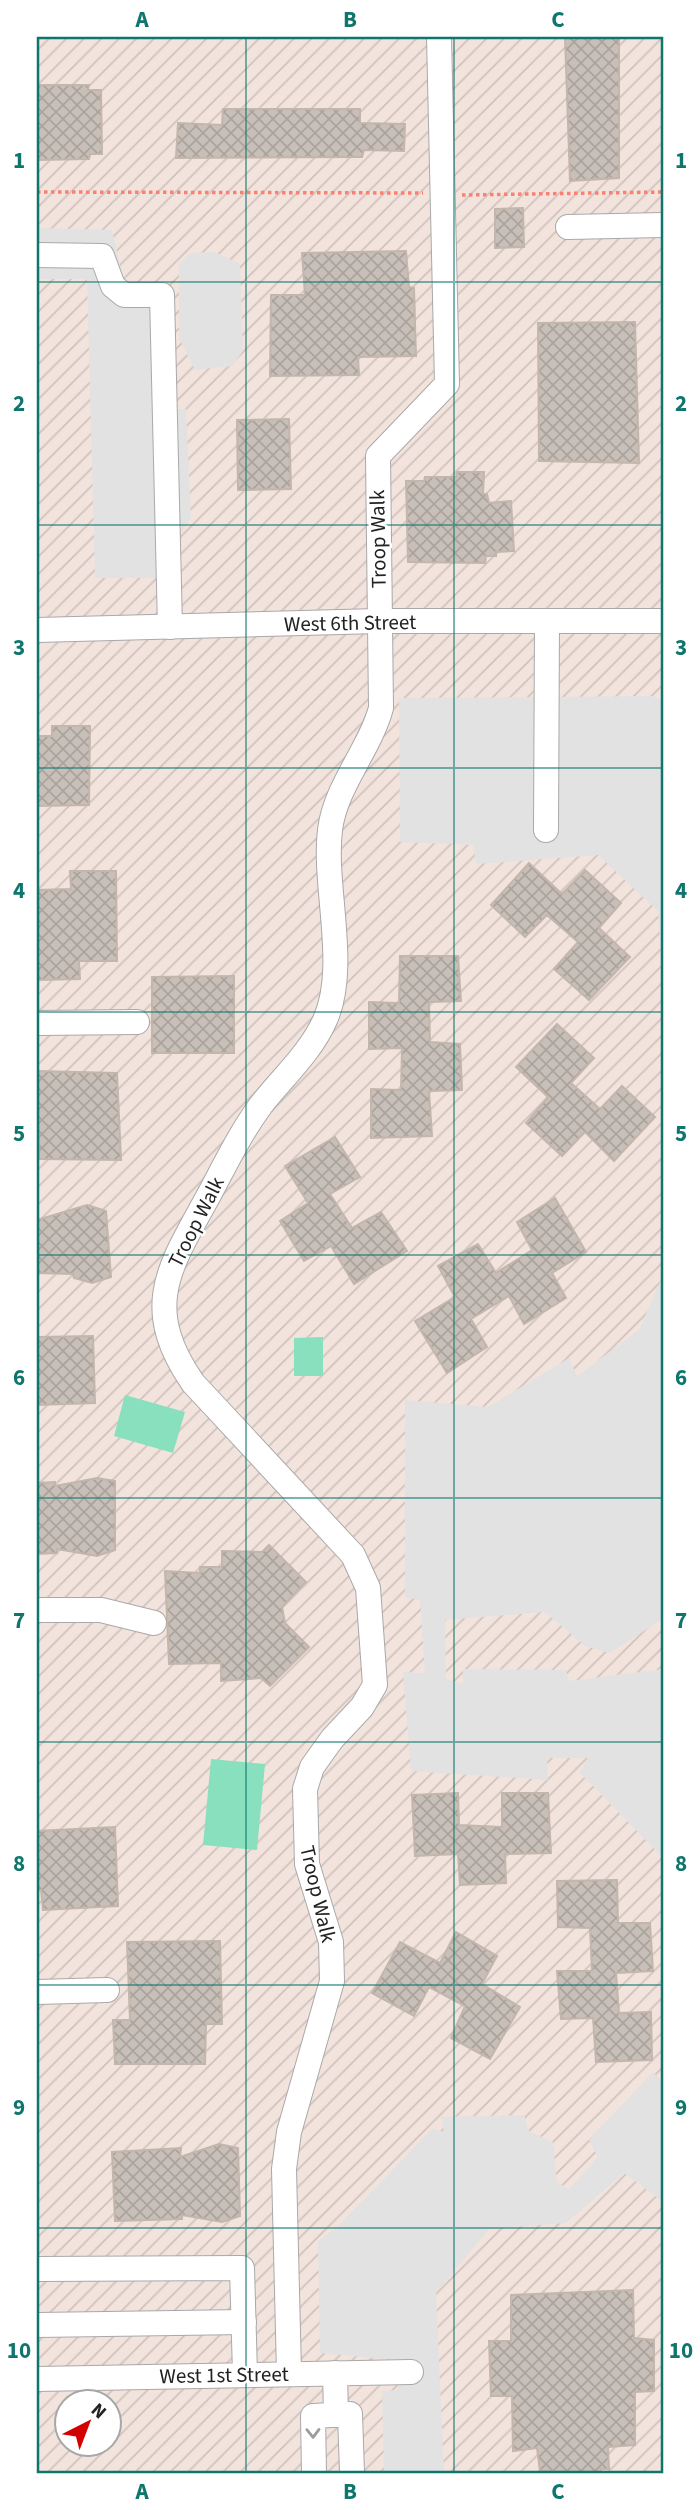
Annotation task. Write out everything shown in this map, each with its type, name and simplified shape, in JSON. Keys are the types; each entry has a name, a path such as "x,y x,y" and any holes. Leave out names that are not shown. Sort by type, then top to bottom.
{"street":[{"name":"Troop Walk","path":"289,2373 284,2169 289,2132 332,1980 331,1942 307,1864 305,1789 312,1767 332,1739 362,1707 375,1685 368,1588 353,1555 337,1535 193,1382 174,1356 166,1327 164,1300 172,1262 237,1142 325,1021 333,980 330,829 355,762 374,735 381,708 378,456 440,395 447,384 439,37"},
{"path":"568,227 663,225"},
{"path":"37,255 102,256 113,286 124,296 162,295 170,627"},
{"name":"West 6th Street","path":"37,630 379,621 663,621"},
{"path":"546,830 547,622"},
{"path":"37,1023 137,1022"},
{"path":"37,1610 101,1610 154,1623"},
{"path":"37,1992 107,1990"},
{"path":"37,2269 242,2268 245,2374"},
{"path":"37,2325 244,2322"},
{"name":"West 1st Street","path":"37,2379 411,2372"},
{"path":"334,2373 336,2415"},
{"path":"314,2473 313,2416 350,2414 352,2473"}],"path":[{"path":"37,192 158,191 192,195 418,192 441,195 663,192"}],"shaded area":[{"path":"37,37 663,37 663,2473 37,2473"},
{"path":"37,228 112,230 123,278 151,308 151,370 176,409 186,409 191,517 154,578 95,578 87,279 37,279"},
{"path":"215,252 240,264 243,351 232,366 195,370 179,338 179,264 190,253"},
{"path":"653,696 663,701 663,991 658,911 598,855 476,864 473,845 400,842 399,698"},
{"path":"663,1275 663,1619 609,1653 585,1646 545,1612 445,1620 446,1679 463,1684 463,1669 566,1670 569,1681 663,1669 663,1858 580,1773 588,1758 547,1758 548,1780 411,1771 403,1672 425,1673 420,1600 405,1597 405,1400 488,1407 569,1358 577,1376 639,1330"},
{"path":"653,2072 663,2082 663,2202 624,2173 566,2223 489,2229 436,2293 444,2473 384,2473 382,2391 398,2390 394,2360 320,2353 318,2241 338,2226 433,2128 444,2132 441,2117 524,2115 529,2131 553,2142 557,2182 569,2189 598,2157 589,2140"}],"green space":[{"path":"323,1337 323,1376 294,1376 294,1338"},
{"path":"125,1395 185,1412 173,1453 114,1436"},
{"path":"211,1759 265,1764 257,1850 203,1845"}],"building":[{"path":"565,37 619,37 619,178 570,181"},
{"path":"37,85 89,85 88,90 101,90 102,154 90,154 89,159 37,160"},
{"path":"223,109 360,109 360,123 405,124 404,151 364,150 362,157 176,158 178,123 222,125"},
{"path":"523,208 524,247 495,248 495,209"},
{"path":"406,251 409,287 414,288 416,356 358,357 359,375 270,376 271,295 305,295 302,253"},
{"path":"635,322 639,463 539,461 538,323"},
{"path":"289,419 291,489 238,490 237,420"},
{"path":"457,472 484,472 483,494 487,494 489,503 511,501 514,551 496,552 496,556 486,556 485,563 408,562 406,481 424,481 425,477 456,477"},
{"path":"52,726 90,726 89,805 37,806 37,736 52,736"},
{"path":"529,863 562,894 585,870 621,903 599,928 630,957 589,1000 554,969 578,942 547,915 525,937 491,905"},
{"path":"70,871 116,871 117,961 79,961 80,979 37,980 37,890 71,889"},
{"path":"400,956 458,956 461,1001 429,1002 430,1042 460,1044 462,1090 429,1091 432,1136 371,1138 371,1089 401,1090 402,1048 369,1049 369,1002 399,1003"},
{"path":"234,976 234,1053 152,1053 152,977"},
{"path":"557,1024 594,1058 571,1083 600,1109 622,1086 655,1117 614,1161 585,1132 562,1156 526,1123 548,1097 516,1067"},
{"path":"37,1071 117,1073 121,1160 39,1159"},
{"path":"335,1137 360,1177 330,1194 352,1228 381,1212 407,1251 354,1284 331,1246 304,1261 280,1221 308,1203 285,1166"},
{"path":"555,1198 586,1252 552,1273 566,1298 524,1324 509,1296 471,1319 487,1347 447,1373 415,1321 455,1297 438,1266 478,1244 496,1273 532,1250 517,1222"},
{"path":"87,1205 106,1211 111,1277 92,1283 74,1278 73,1274 37,1273 37,1220"},
{"path":"93,1336 95,1403 37,1405 37,1337"},
{"path":"97,1478 115,1481 115,1550 97,1556 57,1549 57,1553 37,1554 37,1483 55,1482 55,1486"},
{"path":"269,1545 306,1582 282,1607 285,1623 309,1647 270,1686 261,1678 221,1681 221,1663 169,1664 165,1571 200,1573 200,1567 222,1567 222,1551 262,1552"},
{"path":"458,1793 459,1825 502,1827 502,1793 548,1793 551,1853 505,1854 506,1883 460,1885 458,1854 415,1856 412,1795"},
{"path":"115,1827 118,1906 43,1910 41,1890 37,1890 37,1831"},
{"path":"617,1880 618,1923 650,1923 653,1971 616,1973 619,2013 651,2012 652,2060 596,2062 593,2018 561,2019 557,1971 592,1971 590,1928 558,1927 557,1881"},
{"path":"456,1932 497,1956 482,1984 520,2007 490,2059 451,2038 465,2006 429,1987 414,2016 372,1993 400,1942 440,1963"},
{"path":"220,1941 222,2024 206,2024 205,2064 115,2064 113,2020 130,2020 127,1942"},
{"path":"219,2144 238,2148 240,2216 222,2222 182,2215 182,2219 115,2221 112,2152 181,2148 180,2157"},
{"path":"633,2290 634,2338 654,2340 654,2391 635,2392 635,2445 608,2447 609,2469 601,2469 601,2473 540,2471 537,2448 513,2451 512,2396 491,2396 489,2341 511,2341 511,2295"}]}
